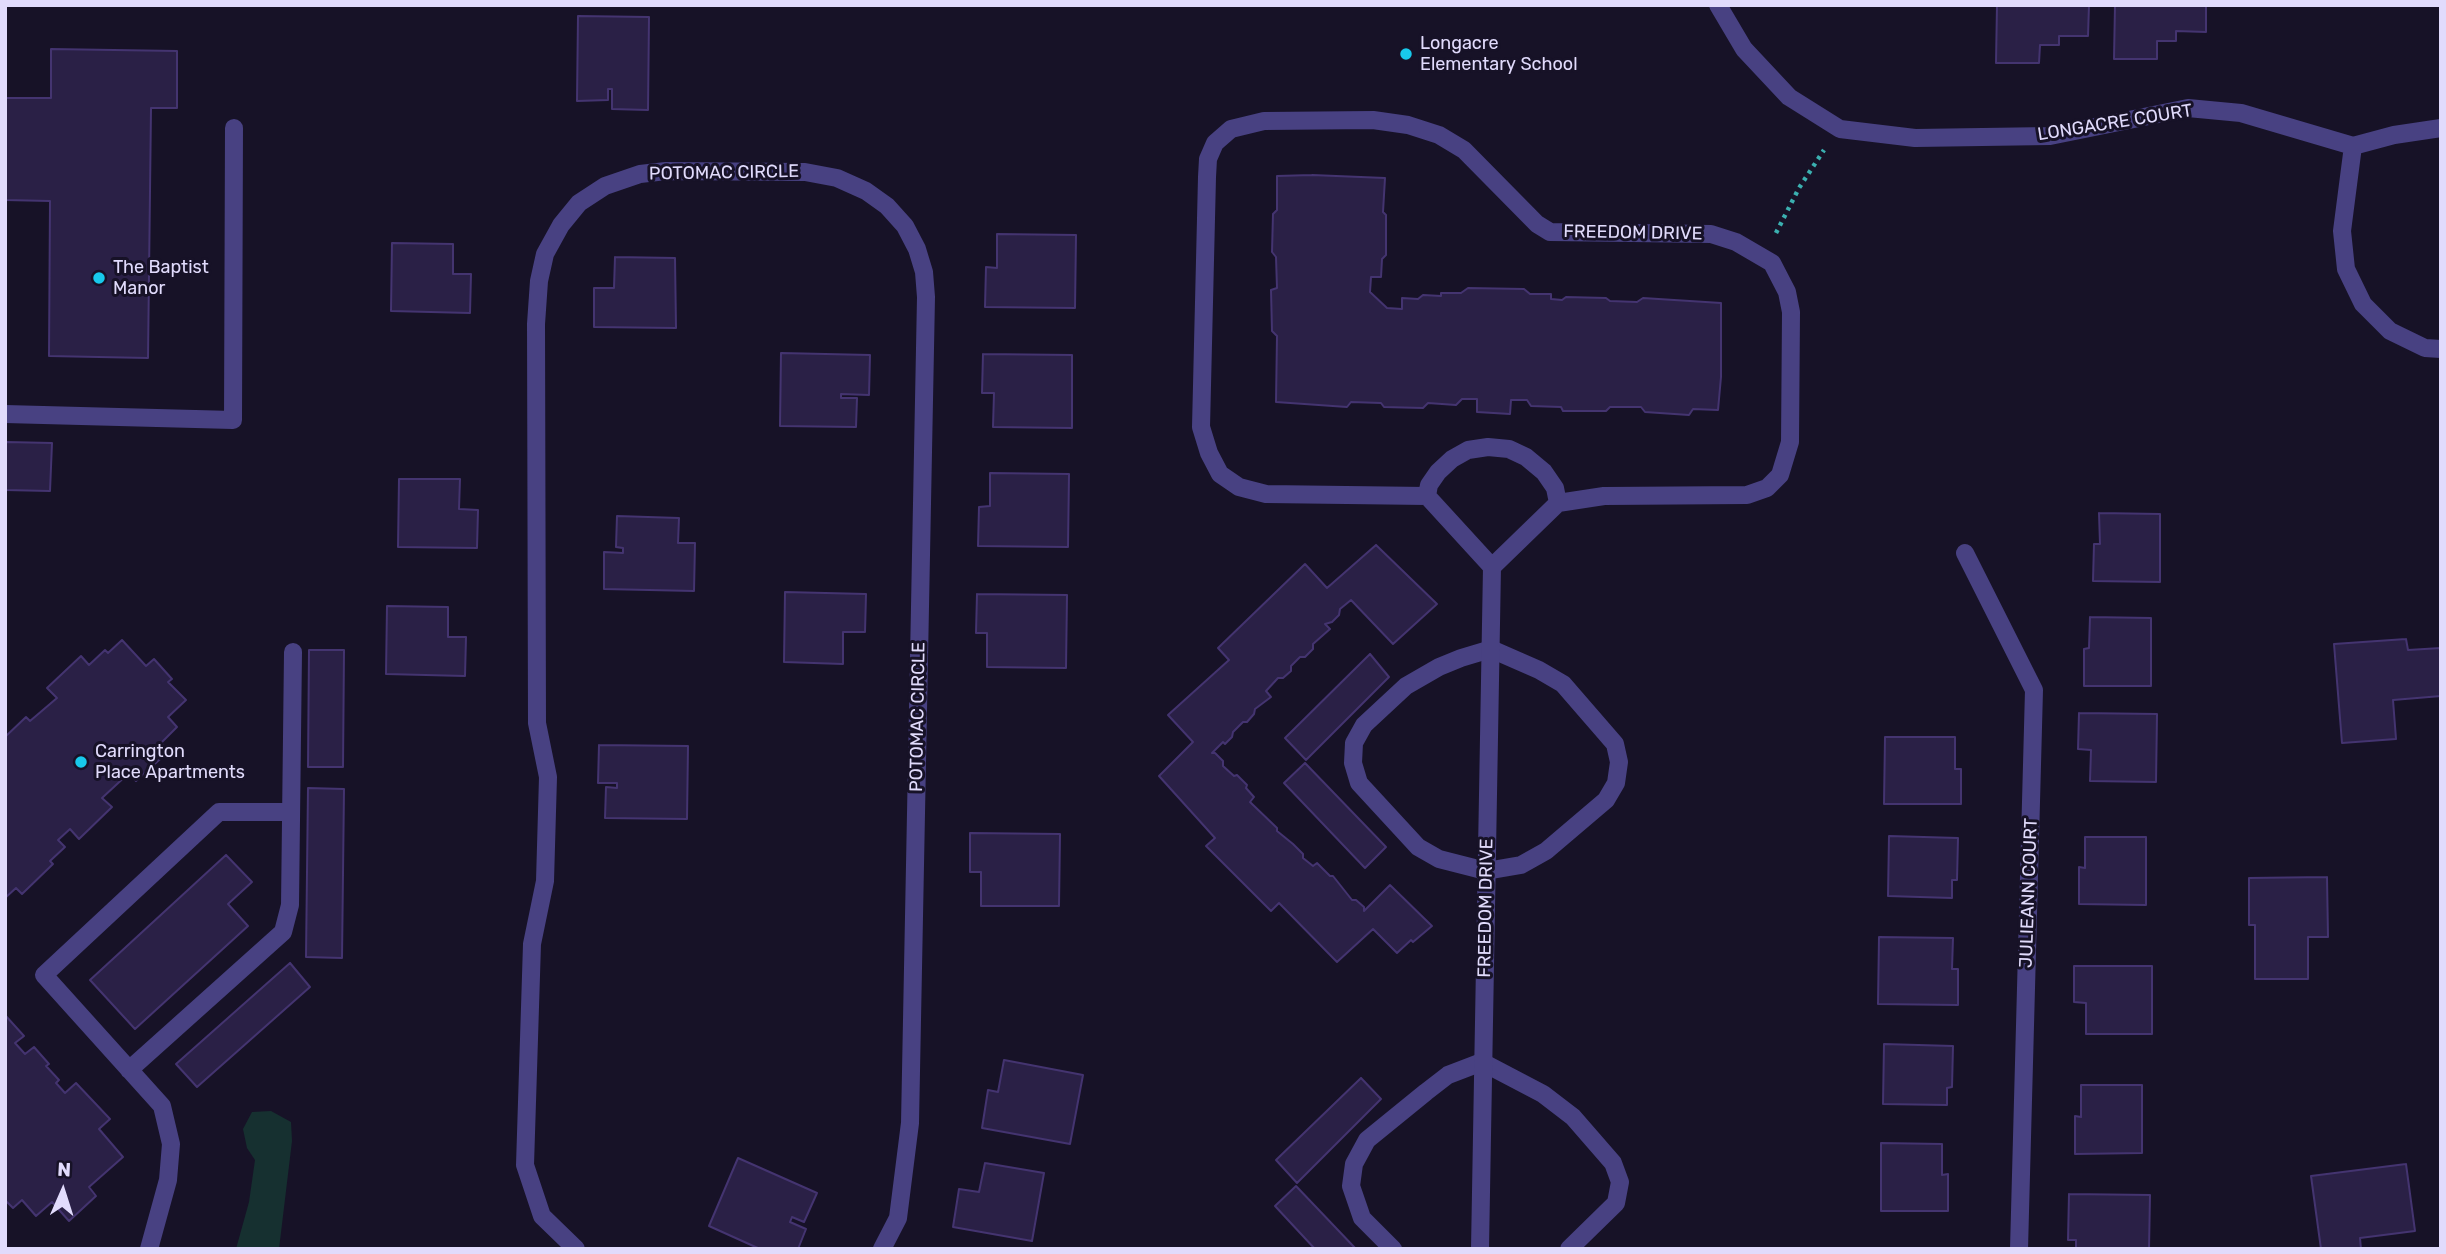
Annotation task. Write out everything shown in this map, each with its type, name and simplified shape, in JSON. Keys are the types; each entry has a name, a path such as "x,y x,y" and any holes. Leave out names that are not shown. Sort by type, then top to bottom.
{"street":[{"name":"LONGACRE COURT","path":"1718,5 1744,49 1789,97 1840,129 1915,138 2050,136 2189,108 2241,113 2353,146"},
{"name":"FREEDOM DRIVE","path":"1427,496 1266,494 1239,487 1220,474 1200,427 1207,177 1208,159 1215,143 1231,129 1264,121 1373,120 1408,125 1439,135 1464,150 1537,224 1550,232 1711,234 1736,242 1772,263 1787,292 1791,312 1790,442 1780,475 1767,488 1747,495 1604,496 1558,503"},
{"path":"5,414 233,420 234,128"},
{"path":"2441,128 2394,135 2353,146 2342,231 2346,269 2362,304 2390,331 2425,348 2441,349"},
{"name":"POTOMAC CIRCLE","path":"576,1249 542,1216 525,1165 532,944 545,881 548,777 537,723 536,324 539,281 545,254 561,225 579,203 605,186 640,174 707,171 805,172 837,178 866,191 887,206 905,226 924,272 926,310 909,1123 898,1218 882,1249"},
{"path":"1488,447 1508,449 1526,457 1544,472 1555,488 1558,503 1492,566 1427,496 1429,485 1452,459 1468,450 1488,447"},
{"name":"JULIEANN COURT","path":"1965,553 2034,690 2019,1249"},
{"name":"FREEDOM DRIVE","path":"1480,1249 1492,566"},
{"path":"1491,649 1563,684 1615,744 1619,762 1616,783 1606,800 1546,851 1521,865 1486,871 1438,859 1418,847 1359,783 1353,763 1354,743 1364,725 1406,686 1439,667 1491,649"},
{"path":"129,1070 283,932 290,905 293,652"},
{"path":"149,1249 168,1180 171,1144 162,1106 44,975 219,812 291,813"},
{"path":"1392,1249 1362,1218 1351,1186 1354,1164 1367,1140 1426,1092 1448,1075 1482,1062 1543,1094 1573,1117 1613,1163 1620,1182 1616,1203 1569,1249"}],"path":[{"path":"1761,256 1798,188 1826,147 1829,122"}],"green space":[{"path":"271,1111 291,1122 292,1141 279,1249 236,1249 249,1202 255,1160 247,1148 243,1129 252,1112"}],"building":[{"path":"1997,5 2089,5 2088,36 2059,36 2059,45 2040,45 2039,63 1996,63"},
{"path":"2115,5 2206,5 2206,32 2176,31 2176,41 2157,41 2157,59 2114,59"},
{"path":"578,16 649,17 648,110 612,109 612,89 608,89 608,100 577,101"},
{"name":"The Baptist Manor","path":"51,49 177,51 177,108 151,108 148,358 49,356 50,201 5,200 5,98 51,98"},
{"path":"1277,176 1385,178 1383,212 1386,215 1386,255 1382,259 1381,277 1371,277 1370,292 1387,308 1402,309 1402,298 1418,299 1423,295 1461,293 1468,288 1524,289 1530,294 1551,294 1551,299 1562,300 1566,297 1606,298 1610,301 1637,302 1643,298 1721,303 1718,410 1693,409 1689,415 1645,412 1641,407 1610,407 1606,411 1563,411 1561,407 1531,406 1527,400 1511,400 1510,414 1477,412 1477,399 1462,399 1456,405 1428,403 1423,408 1384,407 1381,403 1351,402 1347,407 1276,402 1277,336 1272,331 1271,290 1277,288 1276,257 1272,252 1273,214 1277,210"},
{"path":"997,234 1076,235 1075,308 985,307 986,267 997,268"},
{"path":"392,243 453,244 453,274 471,274 470,313 391,311"},
{"path":"615,257 675,258 676,328 594,327 594,288 614,288"},
{"path":"781,353 870,355 869,395 841,394 841,398 857,398 856,427 780,426"},
{"path":"983,354 1072,355 1072,428 993,427 994,393 982,393"},
{"path":"6,442 52,443 50,491 5,490"},
{"path":"990,473 1069,474 1068,547 978,546 979,507 990,506"},
{"path":"399,479 460,479 459,509 478,510 477,548 398,547"},
{"path":"2099,513 2160,514 2160,582 2093,581 2094,544 2100,544"},
{"path":"617,516 679,518 678,543 695,543 694,591 604,589 604,552 623,553 623,548 616,547"},
{"path":"1376,545 1437,604 1393,644 1351,600 1340,609 1339,615 1332,622 1325,624 1330,629 1313,644 1313,649 1305,657 1300,657 1291,666 1291,671 1283,678 1278,678 1266,691 1271,697 1255,709 1254,714 1233,732 1225,744 1223,742 1212,753 1223,761 1223,766 1247,785 1246,788 1254,797 1250,802 1277,831 1303,854 1303,858 1313,866 1317,863 1333,876 1352,900 1364,907 1364,911 1390,885 1432,926 1397,953 1373,929 1337,962 1279,903 1271,911 1206,846 1215,838 1159,776 1193,742 1168,715 1229,660 1218,648 1305,564 1327,588"},
{"path":"785,592 866,594 865,632 843,632 843,664 784,662"},
{"path":"977,594 1067,595 1066,668 987,667 987,633 976,633"},
{"path":"387,606 448,607 448,637 466,637 465,676 386,674"},
{"path":"2090,617 2151,618 2151,686 2084,686 2084,649 2089,648"},
{"path":"2406,639 2408,650 2441,648 2441,696 2393,700 2396,739 2342,743 2334,644"},
{"name":"Carrington Place Apartments","path":"122,640 146,666 154,659 172,679 168,682 186,700 168,717 177,727 161,743 169,751 136,781 129,773 102,798 112,807 79,839 70,829 58,840 65,847 50,861 53,864 22,894 16,888 5,898 5,737 26,717 30,721 57,698 47,688 81,656 89,665 105,650 108,653"},
{"path":"309,650 344,650 343,767 308,767"},
{"path":"1370,654 1389,677 1306,760 1285,738"},
{"path":"2079,713 2157,714 2156,782 2090,781 2091,750 2078,749"},
{"path":"1885,737 1955,737 1955,769 1961,769 1961,804 1884,804"},
{"path":"599,745 688,746 687,819 605,818 606,787 617,788 617,783 598,783"},
{"path":"1305,763 1386,847 1365,868 1284,783"},
{"path":"308,788 344,789 342,958 306,957"},
{"path":"970,833 1060,834 1059,906 981,906 981,872 970,872"},
{"path":"1889,836 1958,838 1957,880 1952,880 1952,898 1888,896"},
{"path":"2085,837 2146,837 2146,905 2079,904 2079,867 2085,868"},
{"path":"226,855 252,882 228,904 248,926 135,1029 90,980"},
{"path":"2327,877 2328,937 2308,937 2308,979 2255,979 2255,925 2249,925 2249,878"},
{"path":"1879,937 1953,938 1952,969 1958,969 1958,1005 1878,1004"},
{"path":"290,963 310,987 197,1087 176,1064"},
{"path":"2074,966 2152,966 2152,1034 2086,1034 2086,1003 2074,1002"},
{"path":"5,1015 24,1036 15,1043 25,1054 34,1047 49,1064 46,1066 59,1080 56,1083 65,1093 76,1083 110,1119 99,1129 123,1157 89,1187 96,1196 69,1221 52,1202 36,1216 22,1200 13,1208 5,1200"},
{"path":"1884,1044 1953,1046 1952,1087 1947,1088 1947,1105 1883,1104"},
{"path":"1004,1060 1083,1075 1070,1144 982,1128 988,1090 998,1092"},
{"path":"1361,1078 1381,1099 1297,1183 1276,1160"},
{"path":"2081,1085 2142,1085 2142,1153 2075,1154 2075,1116 2081,1117"},
{"path":"1881,1143 1942,1144 1942,1175 1948,1174 1948,1211 1881,1211"},
{"path":"738,1158 817,1193 804,1222 792,1217 790,1222 806,1229 798,1249 760,1249 709,1226"},
{"path":"985,1163 1044,1173 1032,1241 953,1227 959,1189 979,1192"},
{"path":"2406,1164 2415,1231 2360,1238 2361,1249 2321,1249 2311,1176"},
{"path":"1296,1186 1356,1249 1315,1249 1275,1206"},
{"path":"2069,1194 2150,1195 2149,1249 2076,1249 2076,1240 2068,1240"}],"place":[{"name":"Longacre Elementary School","path":"1406,54"},
{"name":"The Baptist Manor","path":"99,278"},
{"name":"Carrington Place Apartments","path":"81,762"}]}
